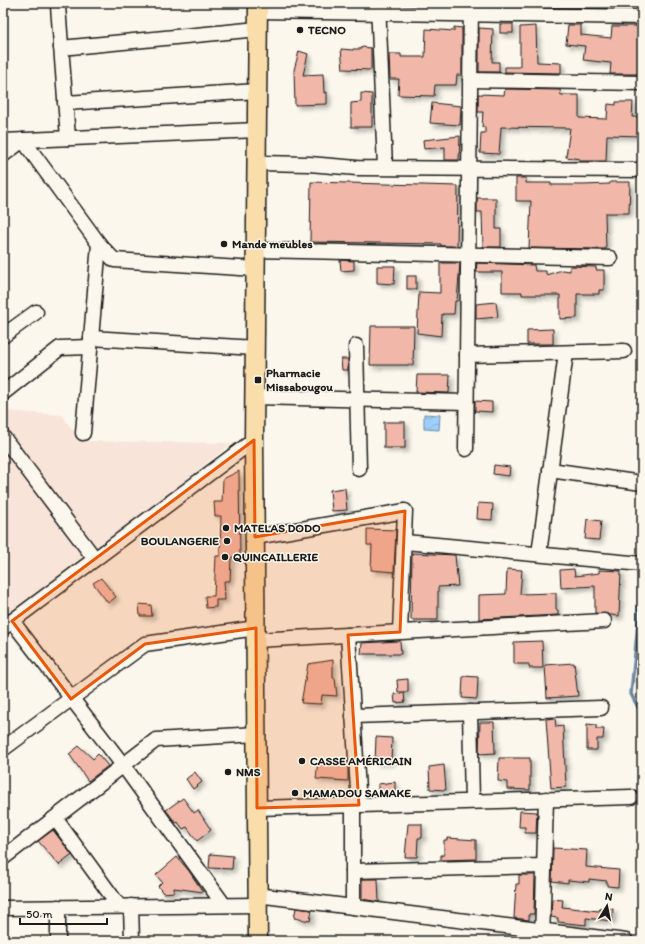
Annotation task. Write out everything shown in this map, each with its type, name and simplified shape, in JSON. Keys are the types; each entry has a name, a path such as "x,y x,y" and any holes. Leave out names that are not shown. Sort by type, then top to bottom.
{"main road":[{"path":"258,7 258,130 254,397 258,941"}],"street":[{"path":"58,6 68,138"},
{"path":"258,7 471,9 642,17"},
{"path":"378,8 385,168"},
{"path":"466,449 471,9"},
{"path":"61,48 258,30"},
{"path":"470,80 642,83"},
{"path":"65,103 258,91"},
{"path":"3,141 258,130"},
{"path":"3,155 23,140"},
{"path":"23,140 99,244 114,260 256,269"},
{"path":"257,163 309,164 357,168 642,170"},
{"path":"83,433 99,244"},
{"path":"256,250 610,258"},
{"path":"3,336 36,312"},
{"path":"3,393 60,348 91,343 255,348"},
{"path":"356,346 359,469"},
{"path":"466,355 624,351"},
{"path":"539,554 566,353"},
{"path":"254,397 466,402"},
{"path":"3,437 95,559"},
{"path":"224,905 123,765 71,699 8,624 254,440"},
{"path":"550,470 642,483"},
{"path":"255,537 405,511 405,542 400,632"},
{"path":"405,542 636,563"},
{"path":"3,749 145,644 256,634 348,635 604,621"},
{"path":"348,635 356,805 354,907"},
{"path":"353,716 601,708"},
{"path":"470,712 472,801"},
{"path":"3,858 156,740 257,734"},
{"path":"257,808 631,797"},
{"path":"541,936 546,799"},
{"path":"55,818 125,906 132,941"},
{"path":"354,871 543,866"},
{"path":"3,908 224,905 257,900 354,907 541,936 626,941"},
{"path":"58,907 58,941"}],"highlighted area":[{"path":"254,440 255,537 405,511 400,632 348,635 359,805 257,808 256,628 145,644 71,699 12,621"}],"shaded area":[{"path":"3,411 62,415 80,441 232,443 3,626"}],"water":[{"path":"424,414 440,415 439,430 424,429"}],"building":[{"path":"500,24 513,24 513,33 500,33"},
{"path":"568,25 581,25 581,35 611,38 612,26 642,26 642,74 610,74 611,63 583,60 585,46 566,44"},
{"path":"536,26 537,62 561,63 561,73 505,72 505,67 520,67 520,27"},
{"path":"454,27 462,28 462,75 457,75 456,85 435,85 434,96 398,95 399,79 390,79 389,54 401,54 401,57 425,57 426,29 454,31"},
{"path":"479,28 493,29 492,62 499,62 499,72 479,72"},
{"path":"361,47 371,48 371,70 343,69 341,49 353,50 361,49"},
{"path":"299,51 308,54 303,75 323,74 324,93 327,92 327,104 295,105 294,70"},
{"path":"505,89 560,90 561,95 579,95 579,118 607,119 608,104 616,105 616,102 633,102 632,117 642,117 642,136 607,135 606,161 580,161 580,159 566,157 570,128 501,127 499,154 480,153 481,133 485,133 485,127 482,127 483,112 478,112 478,94 504,95"},
{"path":"361,93 372,94 372,127 351,127 351,103 361,102"},
{"path":"432,103 461,106 460,125 430,123"},
{"path":"460,136 459,160 445,160 445,147 424,149 423,140"},
{"path":"516,178 526,178 526,183 551,183 551,185 584,185 610,184 610,182 630,182 629,213 605,213 606,249 529,248 531,201 516,201"},
{"path":"311,182 458,186 457,246 441,246 441,244 310,242"},
{"path":"477,198 496,198 496,229 501,229 501,247 483,247 482,212 477,212"},
{"path":"340,260 354,261 354,270 341,271"},
{"path":"440,263 460,263 457,301 455,301 454,314 442,314 441,336 417,333 419,292 440,293"},
{"path":"477,263 534,265 535,271 546,271 546,275 562,270 570,271 570,266 596,267 596,270 604,270 604,290 599,290 599,294 577,294 577,318 560,319 560,295 522,295 522,292 502,292 502,272 476,272"},
{"path":"377,266 395,266 394,284 377,283"},
{"path":"407,276 416,276 416,289 407,289"},
{"path":"496,302 498,317 476,319 476,304"},
{"path":"371,326 414,326 413,365 370,365"},
{"path":"553,329 553,344 527,344 527,330"},
{"path":"341,359 348,359 348,370 342,370"},
{"path":"417,375 450,375 449,393 416,392"},
{"path":"475,401 492,402 492,412 475,411"},
{"path":"384,422 405,422 405,448 384,448"},
{"path":"494,465 510,467 509,476 493,474"},
{"path":"239,471 240,558 231,557 230,581 224,581 225,600 216,600 216,607 206,608 205,596 214,596 216,556 220,556 221,516 215,516 214,502 222,502 223,479"},
{"path":"345,488 347,510 332,511 330,490"},
{"path":"478,503 493,504 492,520 477,519"},
{"path":"587,519 601,521 599,540 585,539"},
{"path":"367,529 396,530 394,572 371,570 372,545 367,545"},
{"path":"412,553 455,555 458,586 438,587 438,620 411,620"},
{"path":"507,569 522,570 520,594 556,593 556,610 558,610 558,615 479,619 479,595 506,594"},
{"path":"574,569 575,576 599,573 599,570 621,571 619,616 595,613 595,586 561,588 560,570"},
{"path":"101,578 116,597 108,603 93,583"},
{"path":"139,604 151,605 152,616 140,616"},
{"path":"400,641 401,654 361,654 362,643"},
{"path":"542,641 543,668 529,668 529,664 514,664 514,642"},
{"path":"333,660 333,678 335,678 337,696 322,695 321,704 301,703 308,664"},
{"path":"574,663 578,696 547,698 545,665"},
{"path":"463,676 478,677 477,699 462,698"},
{"path":"408,679 408,692 398,692 397,680"},
{"path":"404,693 405,702 395,703 394,694"},
{"path":"555,718 556,727 563,726 566,787 551,788 546,719"},
{"path":"480,722 494,722 495,753 479,754"},
{"path":"587,724 596,725 596,729 604,729 603,739 597,739 597,750 587,750"},
{"path":"376,737 392,738 391,762 375,762"},
{"path":"79,746 93,759 98,754 108,766 88,781 69,754"},
{"path":"499,758 530,758 530,790 507,789 507,782 498,781"},
{"path":"318,760 348,762 348,781 316,779"},
{"path":"444,765 446,790 430,789 429,767"},
{"path":"195,772 202,782 193,789 186,779"},
{"path":"395,782 395,795 378,796 378,784"},
{"path":"183,798 194,813 198,810 211,830 197,841 187,827 183,829 178,822 176,823 166,810"},
{"path":"520,811 537,812 536,833 525,833 525,827 519,827"},
{"path":"408,824 422,824 422,838 418,838 417,857 405,857"},
{"path":"53,830 72,855 59,865 38,841"},
{"path":"447,838 476,840 476,859 441,860 441,855 444,855 444,840 447,840"},
{"path":"553,848 587,850 586,867 619,870 618,887 607,886 607,881 589,879 589,882 568,880 568,883 552,881"},
{"path":"210,854 233,856 232,869 209,868"},
{"path":"177,857 189,871 203,892 174,888 174,892 163,893 158,886 162,882 156,875"},
{"path":"519,875 535,875 534,914 529,914 529,920 514,918 516,884 519,884"},
{"path":"362,879 378,879 379,902 362,899"},
{"path":"552,899 563,900 562,907 599,911 600,908 613,909 612,921 586,918 586,925 558,922 558,918 551,917"},
{"path":"296,908 312,910 310,921 294,918"}],"waterway":[{"path":"640,567 638,624 631,694 642,715"}],"place":[{"name":"TECNO","path":"300,30"},
{"name":"Mande meubles","path":"224,244"},
{"name":"Pharmacie Missabougou","path":"258,380"},
{"name":"MATELAS DODO","path":"226,528"},
{"name":"BOULANGERIE","path":"227,541"},
{"name":"QUINCAILLERIE","path":"225,557"},
{"name":"CASSE AMÉRICAIN","path":"302,761"},
{"name":"NMS","path":"228,772"},
{"name":"MAMADOU SAMAKE","path":"295,793"}]}
